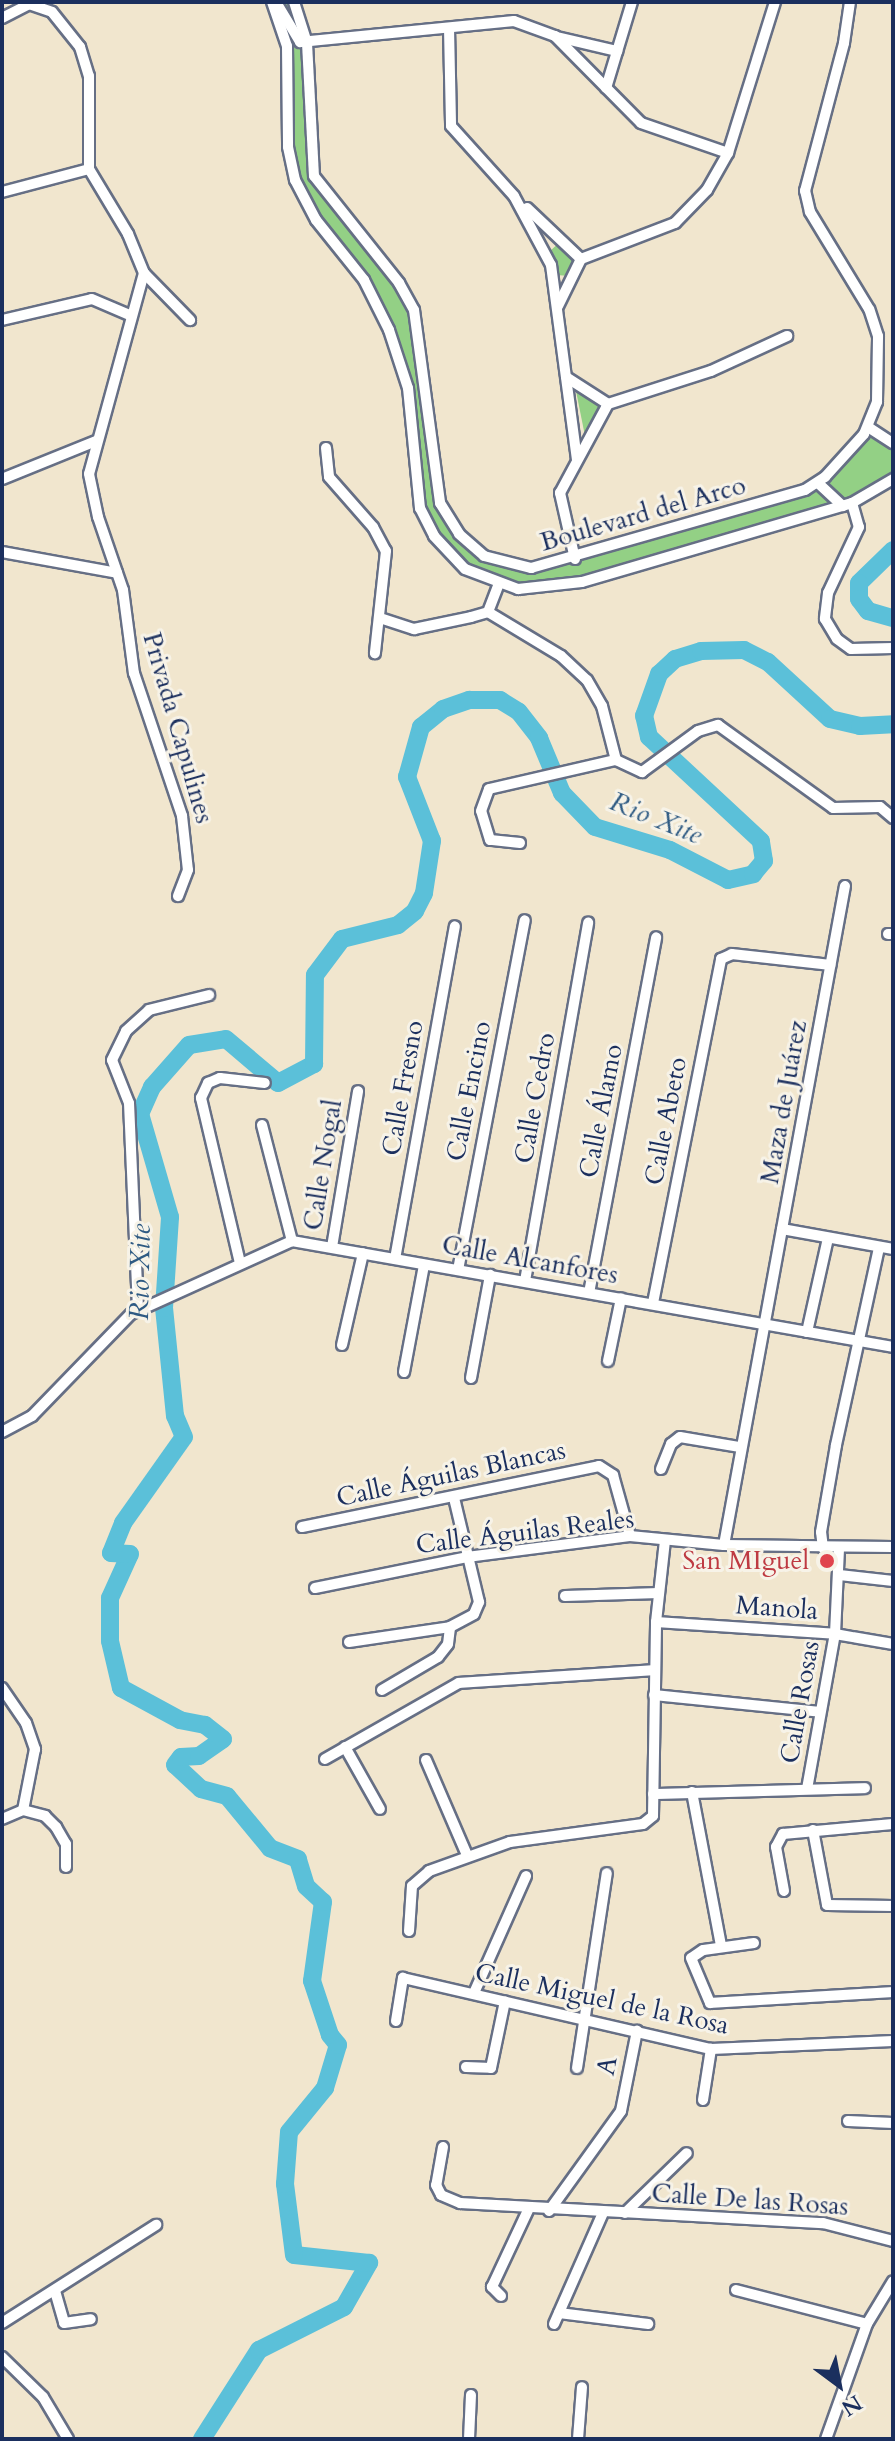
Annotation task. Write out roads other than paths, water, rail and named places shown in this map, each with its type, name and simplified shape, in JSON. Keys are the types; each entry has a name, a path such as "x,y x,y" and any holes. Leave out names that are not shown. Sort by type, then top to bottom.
{"street":[{"path":"274,2 290,18 296,40 307,43 514,21 555,36 617,51"},
{"name":"Boulevard del Arco","path":"274,2 287,46 288,147 295,180 316,220 364,280 397,350 408,388 416,492 426,523 465,569 498,586 536,589 582,582 848,504 893,479"},
{"name":"Boulevard del Arco","path":"294,2 307,43 314,176 399,283 414,310 440,503 472,547 501,564 531,568 575,559 818,483"},
{"path":"606,88 632,2"},
{"path":"557,308 581,259 675,223 707,190 728,153 775,2"},
{"path":"850,2 844,43 805,191 810,212 869,309 878,336 878,390 868,427 818,483 848,504 860,521 857,535 828,593 825,619 837,639 851,649 893,648"},
{"path":"2,18 29,3 52,12 80,47 89,76 89,169 128,234 144,273 190,320"},
{"path":"449,28 451,126 514,196 581,259"},
{"path":"555,36 606,88 657,133 728,153"},
{"path":"2,192 89,169"},
{"path":"514,196 546,250 577,459"},
{"name":"Privada Capulines","path":"144,273 89,474 93,499 117,573 134,673 186,832 188,870 178,896"},
{"path":"2,320 92,299 132,316"},
{"path":"575,559 559,499 608,404 711,371 787,336"},
{"path":"566,377 608,404"},
{"path":"868,427 893,443"},
{"path":"2,479 96,441"},
{"path":"326,448 329,477 373,527 386,551 383,619 375,653"},
{"path":"2,552 117,573"},
{"path":"488,612 498,586"},
{"path":"383,619 414,629 488,612 579,671 602,706 616,760"},
{"path":"520,843 490,840 481,799 502,783 616,760 638,772 653,766 708,727 728,728 833,808 873,806 893,818"},
{"name":"Maza de Juárez","path":"724,1545 761,1324 782,1229 845,886"},
{"name":"Calle Encino","path":"458,1270 525,920"},
{"name":"Calle Cedro","path":"525,1281 588,923"},
{"name":"Calle Fresno","path":"395,1259 455,926"},
{"name":"Calle Álamo","path":"589,1293 656,937"},
{"name":"Calle Abeto","path":"653,1303 721,959 732,954 830,965"},
{"path":"138,1309 129,1103 112,1060 126,1031 149,1010 209,995"},
{"path":"240,1263 201,1098 212,1081 265,1083"},
{"name":"Calle Nogal","path":"332,1247 358,1091"},
{"path":"2,1432 32,1416 138,1309 292,1241 262,1125"},
{"path":"782,1229 893,1249"},
{"path":"807,1332 828,1238"},
{"name":"Calle Alcanfores","path":"292,1241 893,1347"},
{"path":"823,1548 828,1488 879,1248"},
{"path":"342,1345 363,1253"},
{"path":"404,1372 424,1265"},
{"path":"471,1378 490,1275"},
{"path":"608,1361 621,1298"},
{"path":"661,1469 671,1444 680,1437 740,1447"},
{"name":"Calle Águilas Blancas","path":"302,1527 599,1466 608,1468 630,1536"},
{"path":"349,1642 450,1627 479,1608 454,1498"},
{"name":"Calle Águilas Reales","path":"315,1588 467,1557 630,1536 724,1545 893,1547"},
{"path":"409,1931 415,1880 467,1855 560,1831 643,1824 653,1816 656,1622 665,1540"},
{"name":"Calle Rosas","path":"807,1789 835,1634 839,1548"},
{"path":"840,1575 893,1581"},
{"path":"565,1596 659,1593"},
{"name":"Manola","path":"656,1622 835,1634 893,1644"},
{"path":"382,1690 438,1657 448,1644 450,1627"},
{"path":"325,1759 459,1683 655,1670"},
{"path":"2,1688 26,1723 35,1749 23,1810"},
{"path":"654,1695 820,1712"},
{"path":"345,1747 380,1809"},
{"path":"426,1760 467,1855"},
{"path":"653,1794 865,1788"},
{"path":"692,1792 721,1946"},
{"path":"2,1819 23,1810 45,1816 66,1844 66,1867"},
{"path":"784,1891 776,1847 780,1837 813,1830 893,1824"},
{"path":"813,1830 827,1905 893,1906"},
{"path":"577,2068 607,1873"},
{"path":"474,1993 526,1876"},
{"path":"754,1943 721,1946 691,1958 710,2003 893,1992"},
{"name":"Calle Miguel de la Rosa","path":"396,2021 400,1981 474,1993 711,2049 893,2041"},
{"path":"466,2067 491,2068 505,2001"},
{"name":"A","path":"549,2211 621,2111 637,2031"},
{"path":"703,2100 711,2049"},
{"path":"848,2121 893,2123"},
{"name":"Calle De las Rosas","path":"443,2147 436,2185 441,2195 460,2203 528,2210 823,2223 893,2241"},
{"path":"625,2213 687,2153"},
{"path":"501,2296 492,2287 528,2210"},
{"path":"554,2324 603,2213"},
{"path":"2,2323 156,2225"},
{"path":"826,2439 867,2324 893,2282"},
{"path":"736,2290 867,2324"},
{"path":"55,2291 64,2323 91,2319"},
{"path":"559,2313 648,2324"},
{"path":"2,2357 43,2397 68,2439"},
{"path":"578,2439 582,2387"},
{"path":"469,2439 471,2395"}],"waterway":[{"name":"Rio Xite","path":"893,550 859,583 859,599 868,611 893,618"},
{"name":"Rio Xite","path":"202,2439 259,2350 344,2307 369,2263 294,2255 285,2184 289,2132 325,2088 338,2045 330,2035 312,1981 323,1902 306,1886 298,1859 270,1848 227,1796 201,1789 175,1765 181,1757 199,1756 223,1739 205,1725 180,1720 121,1688 110,1641 110,1598 130,1554 111,1553 123,1523 184,1437 175,1416 164,1308 170,1217 140,1114 152,1087 189,1045 226,1039 278,1083 314,1064 315,975 342,939 398,925 415,911 424,893 432,841 407,777 421,727 443,709 469,700 500,700 519,712 539,738 562,793 595,827 670,850 728,880 753,874 764,861 761,841 649,737 644,716 659,674 675,659 701,651 744,650 768,662 830,719 860,726 893,724"}],"place":[{"name":"San MIguel","path":"827,1561"}]}
